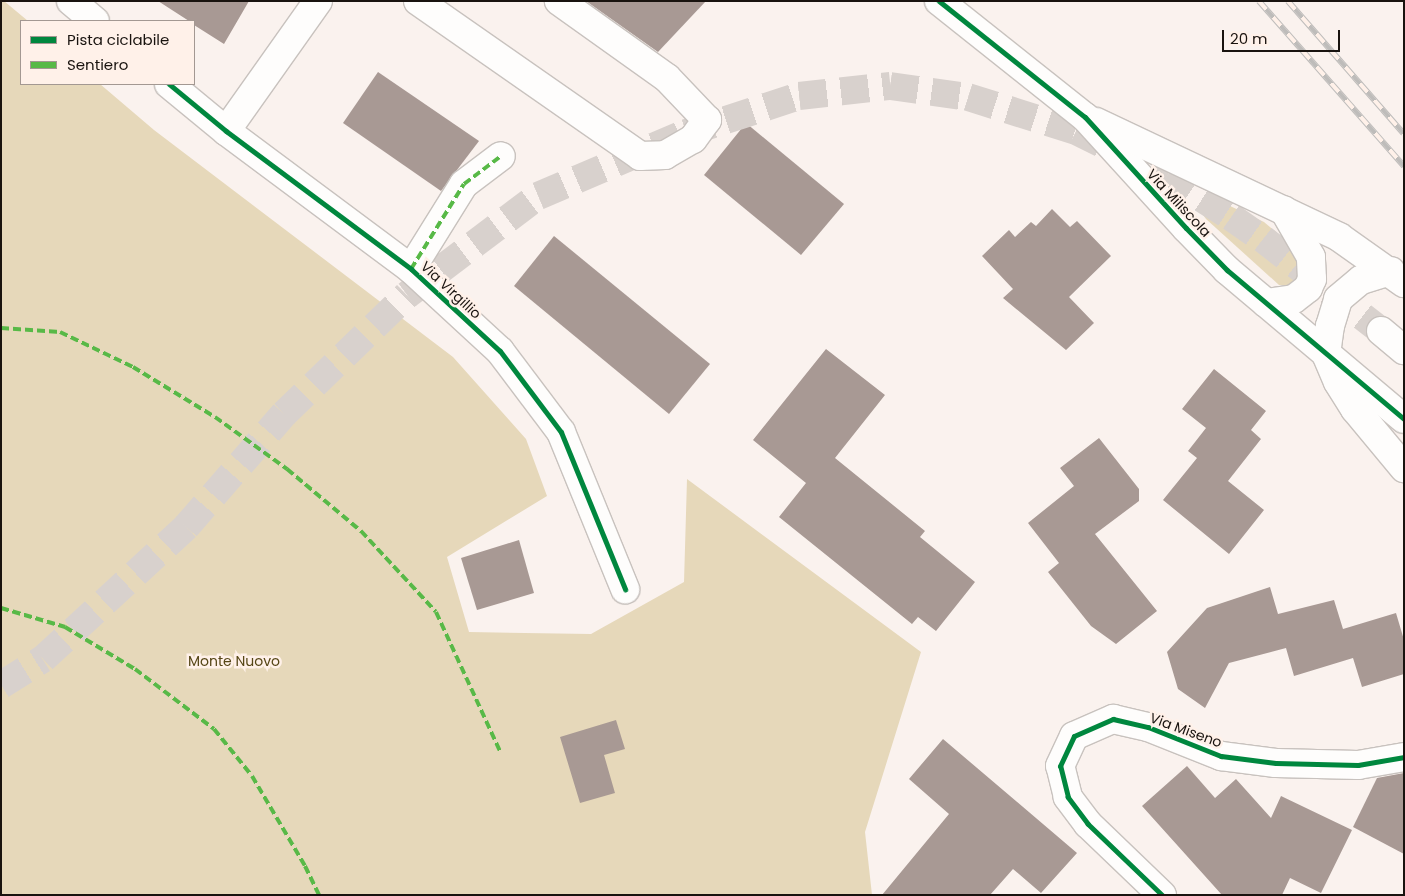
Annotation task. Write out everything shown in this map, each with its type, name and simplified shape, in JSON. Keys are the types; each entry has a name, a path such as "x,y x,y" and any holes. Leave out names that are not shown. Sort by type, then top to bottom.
{"street":[{"path":"71,1 94,20"},
{"path":"226,131 318,1"},
{"path":"418,1 640,156 665,156 693,139 707,120 666,78 559,1"},
{"name":"Via Miliscola","path":"939,1 1085,117 1227,270 1404,419"},
{"name":"Via Virgillio","path":"170,85 226,131 411,269 500,350 561,432 624,589"},
{"name":"Via Miliscola","path":"1085,117 1339,237 1397,277"},
{"path":"411,269 464,184 501,156"},
{"path":"1266,303 1294,299 1308,288 1312,280 1311,257 1284,210"},
{"path":"1397,277 1360,280 1338,299 1330,326 1326,354 1338,382 1354,409 1404,468"},
{"path":"1381,331 1404,350"},
{"name":"Via Miseno","path":"1162,895 1088,824 1068,797 1060,766 1074,736 1113,719 1148,727 1221,756 1276,763 1358,765 1404,757"}],"green space":[{"name":"Monte Nuovo","path":"1,1 4,1 27,20 20,20 20,85 101,85 154,130 453,357 526,439 547,496 447,557 469,632 591,634 684,582 687,479 921,652 865,832 872,895 1,895"},
{"path":"1211,197 1264,222 1289,244 1297,258 1300,272 1297,280 1289,285 1279,285 1206,219 1201,212 1202,207"}],"building":[{"path":"158,1 249,1 224,44 195,26 195,20 187,20"},
{"path":"586,1 706,1 658,52"},
{"path":"378,72 479,141 441,191 343,123"},
{"path":"746,123 844,204 801,255 704,175"},
{"path":"1052,209 1070,227 1077,221 1111,256 1069,297 1094,323 1066,350 1003,298 1013,289 982,256 1009,230 1015,237 1031,222 1036,226"},
{"path":"554,236 710,364 669,414 514,286"},
{"path":"826,349 885,395 835,458 925,531 920,537 975,582 936,631 918,617 912,624 779,517 806,483 753,440"},
{"path":"1214,369 1266,411 1251,430 1261,439 1228,481 1264,510 1229,554 1163,500 1197,458 1188,451 1206,428 1182,409"},
{"path":"1099,438 1139,489 1139,501 1095,534 1157,611 1116,644 1091,626 1048,572 1059,563 1028,523 1074,486 1060,468"},
{"path":"519,540 534,593 477,610 461,558"},
{"path":"1270,587 1278,614 1334,600 1343,629 1396,613 1404,640 1404,674 1362,687 1353,658 1294,676 1286,648 1229,663 1205,708 1178,689 1167,652 1207,608"},
{"path":"616,720 625,749 604,755 615,793 580,803 560,737"},
{"path":"943,739 1077,853 1041,893 1013,869 990,895 882,895 949,814 909,779"},
{"path":"1187,766 1215,798 1236,779 1271,818 1281,796 1352,830 1321,893 1290,878 1282,895 1222,895 1142,806"},
{"path":"1404,773 1404,854 1353,827 1377,778"}],"tunnel":[{"path":"1,685 43,659 186,527 284,414 407,295 538,196 686,133 799,96 890,86 968,97 1076,131 1167,176 1231,217 1263,239 1381,331"}],"railway":[{"path":"1259,1 1404,166"},
{"path":"1288,1 1404,134"}],"marked path":[{"path":"411,269 464,184 501,156"},
{"path":"1,328 60,332 133,367 215,417 287,469 361,531 436,612 500,751"},
{"path":"1,608 65,627 135,669 214,729 252,776 305,866 319,895"}],"cycle path":[{"path":"939,1 1085,117 1227,270 1404,419"},
{"path":"170,85 226,131 411,269 500,351 561,432 625,589"},
{"path":"1162,895 1088,824 1068,797 1060,766 1074,736 1113,719 1148,727 1221,756 1276,763 1358,765 1404,757"}]}
